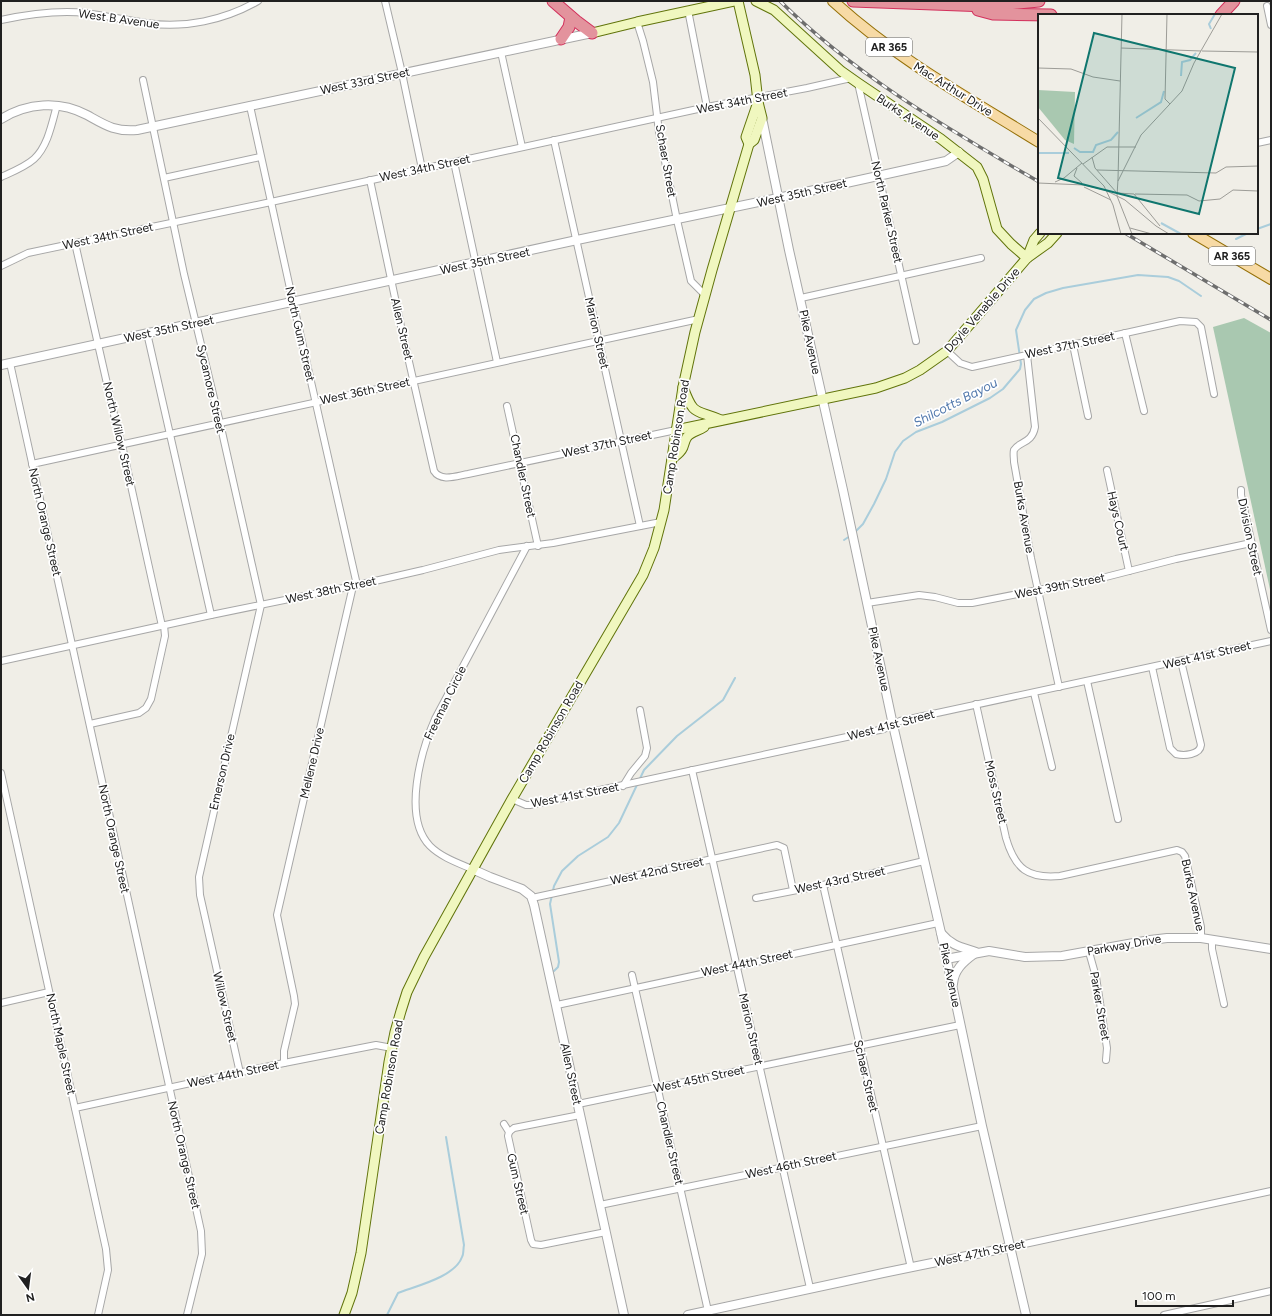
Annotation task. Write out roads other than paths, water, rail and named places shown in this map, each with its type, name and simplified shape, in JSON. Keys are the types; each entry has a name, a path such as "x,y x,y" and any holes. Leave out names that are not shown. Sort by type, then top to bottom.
{"highway":[{"path":"553,1 592,33"},
{"path":"853,1 964,6 987,6 1039,1"},
{"path":"1222,14 1234,1"},
{"path":"964,6 993,14 1038,15"},
{"path":"561,39 569,27 571,17"}],"main road":[{"name":"West 33rd Street","path":"592,33 688,10 734,1"},
{"name":"Pike Avenue","path":"738,1 755,75 762,118"},
{"name":"Burks Avenue","path":"756,1 774,10 854,80 959,152 977,167 980,172 997,229 1027,258"},
{"path":"763,1 774,10"},
{"name":"Mac Arthur Drive","path":"833,1 868,31 897,53 1038,141"},
{"name":"Camp Robinson Road","path":"749,144 746,137 758,100"},
{"name":"Camp Robinson Road","path":"344,1315 358,1271 392,1048 401,1011 416,973 472,869 643,575 654,548 661,522 683,387 705,295 749,144 754,140 762,118"},
{"name":"Doyle Venable Drive","path":"1027,258 1034,240 1039,234"},
{"name":"Doyle Venable Drive","path":"823,399 876,388 890,383 920,370 947,351 1027,258 1048,243 1056,234"},
{"name":"AR 365","path":"1195,234 1271,279"},
{"path":"683,387 691,407 696,412 721,420"},
{"name":"West 37th Street","path":"676,430 823,399"},
{"path":"672,459 682,449 687,437 710,423"}],"street":[{"name":"West B Avenue","path":"1,20 36,14 71,12 105,16 147,24 178,25 227,15 258,1"},
{"path":"385,1 422,169"},
{"path":"1266,6 1271,24"},
{"path":"688,10 707,107"},
{"name":"Schaer Street","path":"637,22 653,82 659,132 691,281 705,295"},
{"name":"West 33rd Street","path":"1,119 13,112 30,106 57,105 74,109 108,127 118,130 152,128 592,33"},
{"path":"501,52 522,147"},
{"name":"Sycamore Street","path":"143,80 152,128 174,222 195,323 220,423 261,605"},
{"name":"West 34th Street","path":"1,266 28,253 271,202 707,107 758,100 807,88 854,80"},
{"name":"North Parker Street","path":"854,80 878,175 916,341"},
{"path":"1,177 26,164 39,153 47,138 57,105"},
{"name":"North Gum Street","path":"250,106 260,157 316,402 355,586"},
{"name":"Pike Avenue","path":"762,118 778,198 852,531 893,725 941,933 982,1126 1026,1315"},
{"name":"Marion Street","path":"554,140 640,526"},
{"path":"1258,143 1271,140"},
{"name":"West 35th Street","path":"1,365 946,161 959,152"},
{"path":"164,178 260,157"},
{"path":"454,162 497,362"},
{"name":"Allen Street","path":"370,180 391,281 434,470 439,476"},
{"name":"North Willow Street","path":"75,243 165,633 149,704 139,713 90,724"},
{"path":"801,298 981,258"},
{"name":"West 36th Street","path":"32,464 699,319"},
{"name":"West 37th Street","path":"947,351 960,363 972,367 1125,333 1190,321 1198,323 1200,327 1214,394"},
{"path":"147,333 211,615"},
{"path":"1125,333 1144,411"},
{"path":"1073,345 1088,416"},
{"name":"Burks Avenue","path":"1027,355 1035,427 1031,437 1015,448 1013,454 1031,558 1059,687"},
{"name":"North Orange Street","path":"10,363 201,1231 202,1254 187,1315"},
{"name":"Chandler Street","path":"507,406 538,546"},
{"name":"West 37th Street","path":"439,476 447,477 676,430"},
{"name":"Hays Court","path":"1107,470 1129,571"},
{"name":"Division Street","path":"1241,490 1251,543 1271,630"},
{"name":"West 38th Street","path":"1,661 163,625 355,586 499,550 538,546 661,522"},
{"name":"West 39th Street","path":"867,603 919,595 935,597 958,603 972,603 1094,580 1176,559 1251,543"},
{"name":"Freeman Circle","path":"472,869 438,852 427,842 422,834 417,819 416,796 418,772 425,741 435,719 527,546"},
{"name":"Mellene Drive","path":"284,1063 284,1051 295,1004 277,915 355,586"},
{"name":"Emerson Drive","path":"210,941 198,887 200,867 261,605"},
{"name":"West 41st Street","path":"512,799 526,805 530,805 623,786 884,729 900,721 1152,668 1271,641"},
{"path":"1152,668 1170,748 1176,754 1184,755 1199,751 1201,749 1201,745 1181,661"},
{"path":"1087,681 1118,819"},
{"path":"1034,693 1052,767"},
{"name":"Moss Street","path":"976,704 1008,845 1017,861 1028,872 1040,876 1060,876 1177,850 1182,852"},
{"path":"623,786 631,773 645,756 647,748 640,710"},
{"name":"Marion Street","path":"692,770 810,1288"},
{"name":"North Maple Street","path":"1,773 108,1258 108,1270 98,1315"},
{"name":"West 42nd Street","path":"532,898 777,845 782,846 784,850 793,890"},
{"name":"Burks Avenue","path":"1182,852 1185,856 1198,915 1201,938"},
{"name":"West 43rd Street","path":"756,898 823,885 924,862"},
{"path":"472,869 522,889 532,898"},
{"name":"Schaer Street","path":"823,885 911,1268"},
{"name":"Allen Street","path":"532,898 557,1005 624,1315"},
{"name":"West 44th Street","path":"557,1005 938,923"},
{"name":"Parkway Drive","path":"941,933 949,942 956,946 976,952"},
{"name":"Parkway Drive","path":"946,959 976,952 989,951 1016,956 1062,956 1167,938 1201,938 1271,949"},
{"path":"1212,940 1212,949 1224,1004"},
{"name":"Willow Street","path":"210,941 240,1073"},
{"path":"953,991 954,979 958,969 976,952"},
{"name":"Parker Street","path":"1089,952 1096,977 1106,1040 1106,1060"},
{"name":"Chandler Street","path":"632,975 708,1311"},
{"path":"1,1003 49,992"},
{"name":"West 45th Street","path":"578,1104 960,1025"},
{"name":"West 44th Street","path":"74,1108 284,1063 376,1046 392,1048"},
{"path":"509,1132 514,1128 580,1115"},
{"name":"Gum Street","path":"504,1124 509,1132 508,1136 514,1167 533,1244 541,1245 606,1232"},
{"name":"West 46th Street","path":"600,1205 982,1126"},
{"name":"West 47th Street","path":"688,1315 1271,1191"},
{"path":"1164,1315 1271,1291"}],"waterway":[{"name":"Shilcotts Bayou","path":"1258,229 1271,224"},
{"name":"Shilcotts Bayou","path":"1236,239 1246,234"},
{"name":"Shilcotts Bayou","path":"855,532 863,524 874,504 886,479 895,452 903,441 916,432 942,422 990,398 1003,389 1020,369 1021,364 1016,330 1025,310 1034,299 1046,293 1063,288 1138,275 1168,277 1179,281 1201,296"},
{"name":"Shilcotts Bayou","path":"844,540 850,536"},
{"path":"554,971 558,967 559,962 550,904 554,886 562,871 578,856 608,837 619,823 644,770 677,736 723,700 735,678"},
{"path":"387,1315 398,1293 434,1280 452,1270 463,1256 464,1245 446,1137"}],"railway":[{"path":"780,1 809,28 871,77 937,121 1038,181"},
{"path":"1127,234 1271,320"}]}
